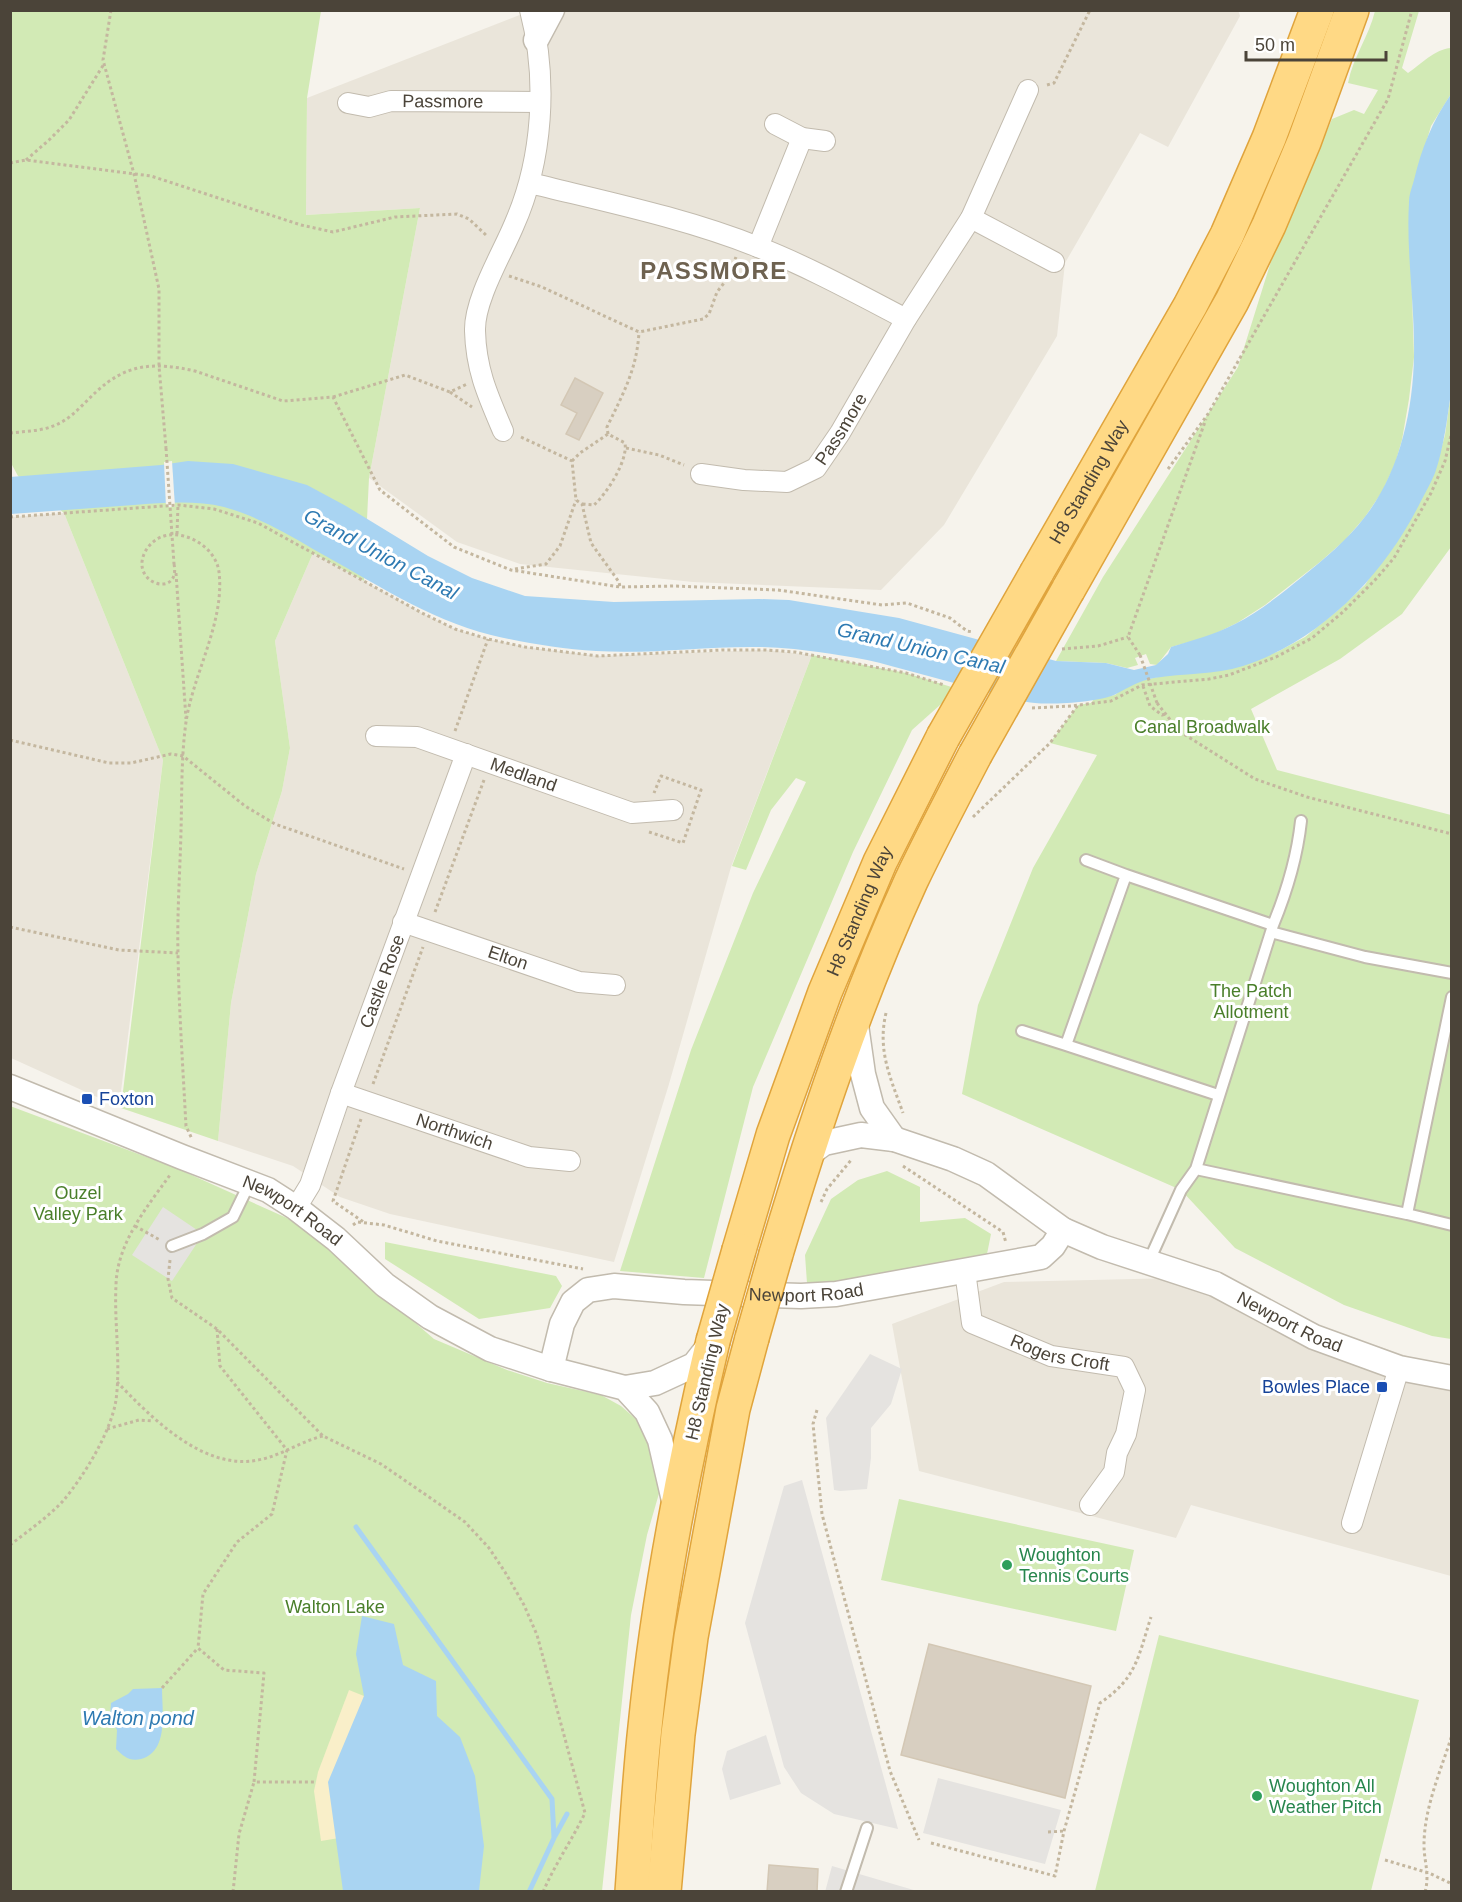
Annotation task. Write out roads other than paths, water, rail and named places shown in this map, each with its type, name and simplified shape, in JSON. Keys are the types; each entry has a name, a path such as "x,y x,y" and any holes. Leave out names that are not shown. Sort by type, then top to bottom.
{"highway":[{"name":"H8 Standing Way","path":"632,1892 645,1727 659,1616 676,1510 713,1341 739,1250 773,1135 825,992 880,862 943,737 1190,306 1227,235 1269,138 1317,10"},
{"name":"H8 Standing Way","path":"664,1892 678,1734 691,1637 733,1409 805,1157 871,1013 911,881 975,755 1232,301 1269,225 1304,142 1352,10"}],"street":[{"path":"503,431 479,373 475,329 482,297 530,183 539,142 537,19"},
{"name":"Passmore","path":"701,474 744,480 787,482 816,468 840,433 906,319 971,218 1028,90"},
{"name":"Passmore","path":"348,103 369,107 391,101 540,102"},
{"path":"775,124 802,138 825,141"},
{"path":"750,244 802,138"},
{"path":"530,183 680,220 750,244 814,272 906,319"},
{"path":"971,218 1054,262"},
{"name":"Medland","path":"376,736 417,737 632,813 673,810"},
{"name":"Castle Rose","path":"296,1208 310,1185 420,875 457,751"},
{"name":"Elton","path":"403,922 579,982 615,985"},
{"path":"871,1013 863,1074 872,1108 898,1141"},
{"name":"Newport Road","path":"10,1087 268,1190 336,1239 385,1285 430,1317 490,1349 551,1369 625,1388"},
{"name":"Northwich","path":"341,1093 528,1156 570,1161"},
{"name":"Newport Road","path":"805,1157 824,1143 861,1135 898,1141 953,1159 986,1174 1063,1230 1102,1247 1215,1284 1314,1337 1399,1368 1452,1378"},
{"name":"Newport Road","path":"551,1369 562,1324 573,1302 588,1290 614,1286 684,1292 801,1296 836,1294 1041,1257 1053,1246 1063,1230"},
{"name":"Rogers Croft","path":"965,1271 972,1323 1051,1356 1124,1367 1135,1390 1126,1434 1117,1453 1114,1472 1090,1505"},
{"path":"625,1388 656,1383 694,1365 713,1341"},
{"path":"1352,1523 1399,1368"},
{"path":"625,1388 647,1412 660,1440 676,1510"}],"lane":[{"path":"1149,1261 1181,1190 1196,1169 1218,1095 1287,889 1301,821"},
{"path":"1086,861 1272,929 1365,957 1452,973"},
{"path":"1066,1046 1126,875"},
{"path":"1407,1214 1452,997"},
{"path":"1022,1031 1218,1095"},
{"path":"1196,1169 1452,1225"},
{"path":"172,1246 203,1234 233,1217 250,1182"},
{"path":"846,1892 867,1828"}],"water":[{"name":"Grand Union Canal","path":"1451,94 1451,393 1443,443 1435,473 1405,530 1369,579 1348,602 1299,640 1243,666 1221,671 1154,678 1100,699 1043,704 1020,701 867,660 794,649 744,647 621,652 556,647 491,635 444,619 399,598 270,525 224,507 202,503 168,503 11,514 10,477 188,461 233,464 307,485 428,556 472,578 525,596 614,602 789,600 899,618 1056,661 1106,663 1134,670 1156,665 1168,654 1171,647 1235,624 1286,590 1350,534 1376,501 1386,482 1402,442 1413,377 1414,337 1408,221 1410,197 1428,135"},
{"name":"Walton Lake","path":"362,1616 394,1624 403,1665 436,1681 437,1716 460,1737 475,1776 484,1846 479,1891 343,1891 328,1782 364,1696 356,1654"},
{"name":"Walton pond","path":"162,1688 162,1730 156,1748 150,1755 141,1759 127,1758 116,1749 117,1730 110,1717 111,1703 133,1689"}],"waterway":[{"path":"356,1527 552,1799 554,1838 529,1892"},
{"path":"555,1836 567,1814"}],"place":[{"name":"Foxton","path":"87,1099"},
{"name":"Bowles Place","path":"1382,1387"},
{"name":"Woughton Tennis Courts","path":"1007,1565"},
{"name":"Woughton All Weather Pitch","path":"1257,1796"}],"district":[{"name":"PASSMORE","path":"714,270"}],"park label":[{"name":"Canal Broadwalk","path":"1202,727"},
{"name":"The Patch Allotment","path":"1251,1001"},
{"name":"Ouzel Valley Park","path":"78,1203"}]}
